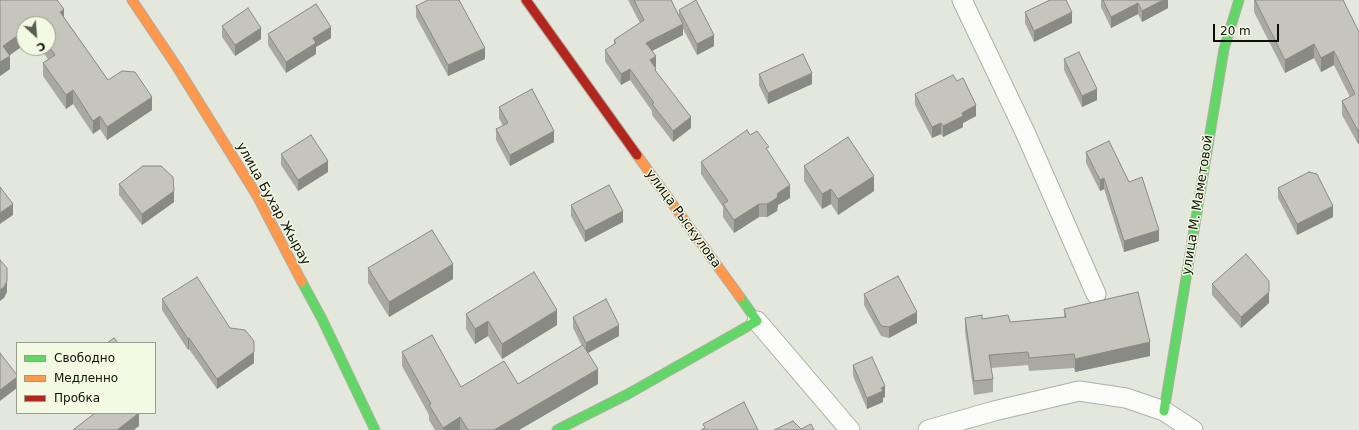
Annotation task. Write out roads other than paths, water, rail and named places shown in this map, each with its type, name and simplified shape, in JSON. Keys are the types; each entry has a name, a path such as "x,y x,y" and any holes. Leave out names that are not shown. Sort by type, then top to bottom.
{"street":[{"name":"улица Бухар Жырау","path":"132,0 177,67 256,194 322,319 375,430"},
{"name":"улица Рыскулова","path":"526,0 757,321 850,430"},
{"path":"962,0 1025,132 1096,294"},
{"name":"улица М. Маметовой","path":"1164,411 1224,49 1239,0"},
{"path":"557,430 628,394 757,321"},
{"path":"928,430 994,411 1078,391 1126,398 1164,411 1194,430"}]}
